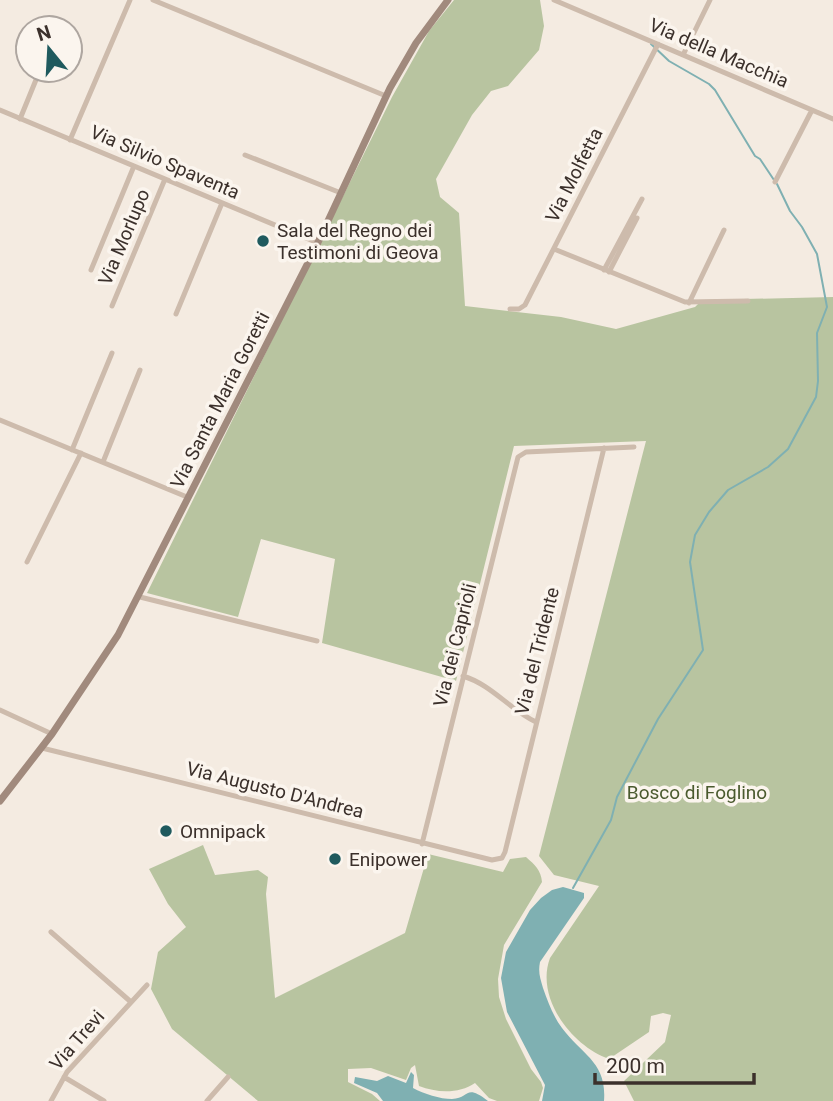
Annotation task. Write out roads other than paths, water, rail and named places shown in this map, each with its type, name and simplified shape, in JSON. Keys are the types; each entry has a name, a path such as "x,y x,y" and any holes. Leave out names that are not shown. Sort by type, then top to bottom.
{"main road":[{"name":"Via Santa Maria Goretti","path":"0,801 42,748 107,655 140,597 187,497 318,243 386,96 416,43 448,0"}],"street":[{"path":"70,140 130,0"},
{"path":"153,0 386,96"},
{"name":"Via della Macchia","path":"554,0 656,47 683,55 833,119"},
{"path":"683,55 710,0"},
{"name":"Via Molfetta","path":"510,309 524,306 656,47"},
{"path":"20,119 34,84"},
{"name":"Via Silvio Spaventa","path":"0,110 318,243"},
{"path":"775,182 812,110"},
{"path":"245,155 341,193"},
{"path":"91,270 134,166"},
{"name":"Via Morlupo","path":"112,306 165,179"},
{"path":"607,271 642,199"},
{"path":"176,314 222,203"},
{"path":"607,271 637,218"},
{"path":"689,303 724,230"},
{"path":"554,249 689,303 748,301"},
{"path":"72,450 112,354"},
{"path":"103,463 140,370"},
{"path":"0,420 187,497"},
{"path":"604,448 634,447"},
{"name":"Via dei Caprioli","path":"422,844 520,454 604,448"},
{"name":"Via del Tridente","path":"500,859 505,852 604,448"},
{"path":"27,562 81,453"},
{"path":"140,597 317,641"},
{"path":"463,676 485,685 513,709 536,722"},
{"path":"0,709 52,734"},
{"name":"Via Augusto D'Andrea","path":"42,748 422,844 491,860 500,859"},
{"name":"Via Trevi","path":"51,932 131,1002"},
{"name":"Via Trevi","path":"51,1101 64,1077 147,985"},
{"path":"64,1077 104,1101"},
{"path":"207,1101 228,1077"}],"water":[{"path":"563,887 584,893 584,898 540,962 540,975 549,1004 559,1023 592,1060 602,1077 604,1101 542,1101 545,1085 507,1012 501,978 506,952 530,910 552,890"},
{"path":"411,1072 414,1075 413,1088 422,1092 452,1099 471,1092 488,1101 383,1101 377,1093 354,1083 355,1077 377,1081 388,1076 406,1083"}],"waterway":[{"path":"651,44 669,61 715,90 755,156 774,180"},
{"path":"573,888 611,820 617,797 658,719 703,650 690,562 695,535 709,512 728,490 768,467 788,449 816,397 817,333 827,307 817,254 790,211 777,184"}],"place":[{"name":"Sala del Regno dei Testimoni di Geova","path":"263,241"},
{"name":"Omnipack","path":"166,831"},
{"name":"Enipower","path":"335,859"}],"park label":[{"name":"Bosco di Foglino","path":"697,792"}]}
